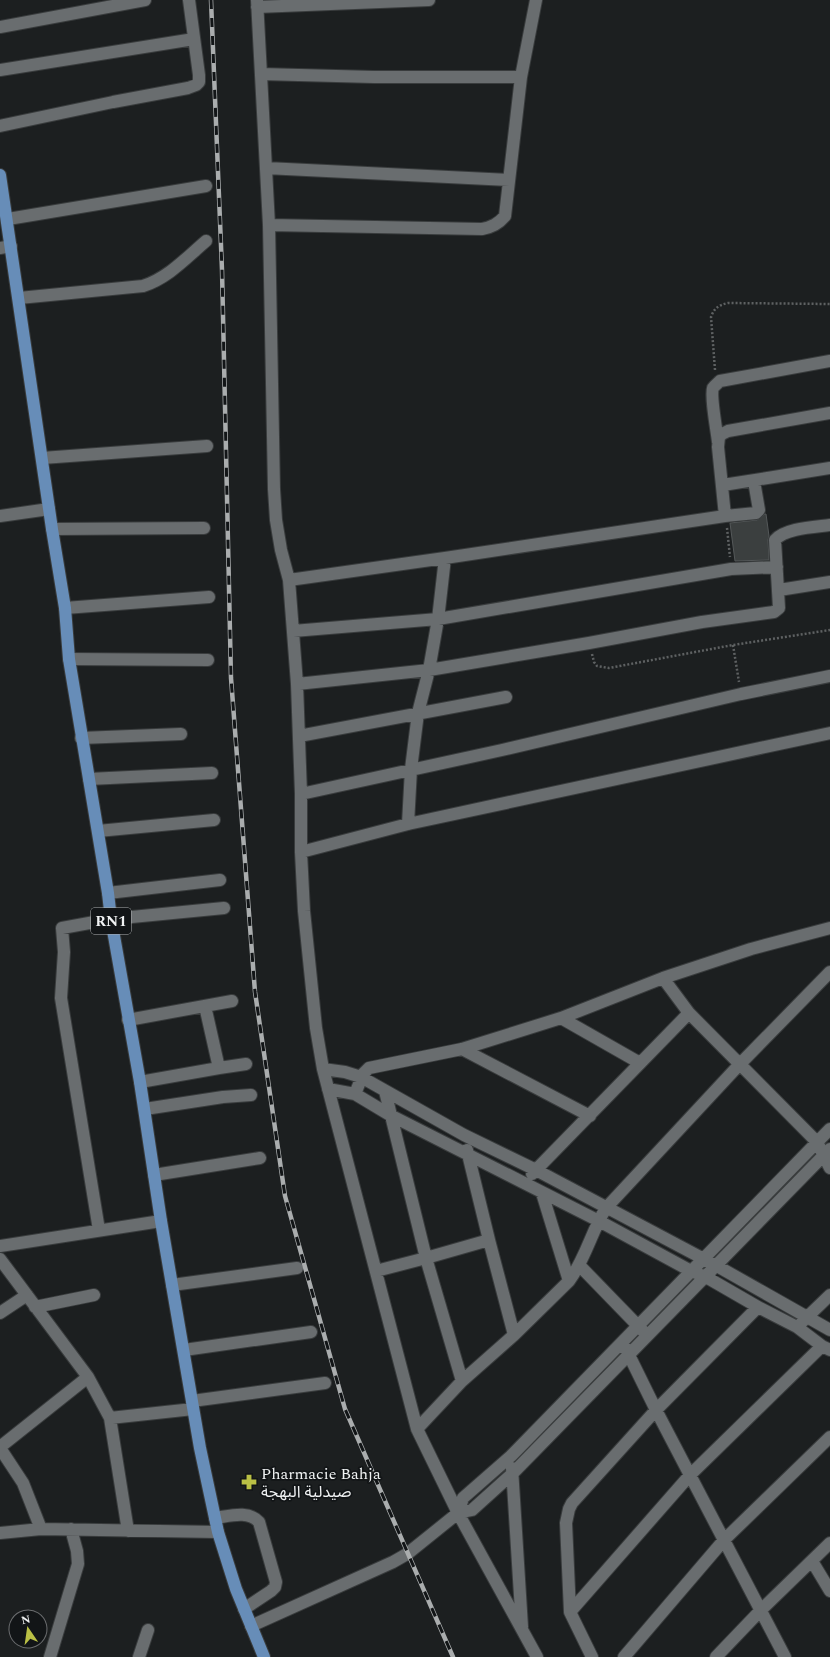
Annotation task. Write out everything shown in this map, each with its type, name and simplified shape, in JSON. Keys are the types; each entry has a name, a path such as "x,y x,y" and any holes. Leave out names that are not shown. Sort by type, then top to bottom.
{"main road":[{"name":"RN1","path":"0,175 8,219 6,247 19,298 49,509 65,608 69,659 81,738 98,831 128,1020 145,1109 161,1221 184,1350 192,1405 218,1532 244,1609 264,1657"}],"street":[{"path":"0,27 145,0"},
{"path":"0,126 192,87 199,82 189,0"},
{"path":"429,0 257,4 269,225 273,448 276,520 281,550 289,580 300,736 301,852 307,942 319,1048 323,1069 417,1428 458,1513 537,1657"},
{"path":"269,225 482,230 498,224 505,216 521,77 536,0"},
{"path":"0,70 194,39"},
{"path":"261,74 374,77 521,77"},
{"path":"266,168 509,180"},
{"path":"8,219 206,186"},
{"path":"19,298 143,286 150,284 165,276 206,242"},
{"path":"726,516 712,397 716,384 720,381 830,362"},
{"path":"718,442 722,434 728,431 830,413"},
{"path":"42,458 207,446"},
{"path":"723,485 830,468"},
{"path":"289,580 757,512 758,504 754,481"},
{"path":"0,516 49,509"},
{"path":"297,684 429,670 702,622 774,612 779,608 775,543 778,537 787,533 830,525"},
{"path":"52,529 204,528"},
{"path":"408,824 411,769 418,713 429,670 438,619 446,558"},
{"path":"293,631 438,619 731,569 777,567"},
{"path":"779,590 830,582"},
{"path":"65,608 209,597"},
{"path":"69,659 208,660"},
{"path":"301,794 502,750 741,694 830,676"},
{"path":"300,736 506,697"},
{"path":"301,852 408,824 830,733"},
{"path":"81,738 181,734"},
{"path":"89,779 212,773"},
{"path":"98,831 214,820"},
{"path":"108,893 220,880"},
{"path":"100,1230 61,998 64,952 62,928 111,919 224,908"},
{"path":"355,1094 361,1077 369,1068 462,1049 561,1018 663,978 751,949 830,928"},
{"path":"417,1428 462,1382 514,1335 569,1281 580,1266 606,1208 739,1065 830,972"},
{"path":"663,978 689,1013 827,1153 830,1168"},
{"path":"128,1020 232,1001"},
{"path":"205,1006 219,1068"},
{"path":"524,1182 689,1013"},
{"path":"561,1018 640,1063"},
{"path":"462,1049 590,1116"},
{"path":"140,1082 246,1064"},
{"path":"323,1069 345,1072 361,1077 464,1135 536,1170 703,1258 830,1330"},
{"path":"328,1089 355,1094 390,1115 524,1182 542,1193 599,1221 691,1271 706,1277 758,1307 797,1327 826,1348 690,1475 570,1612"},
{"path":"385,1091 426,1258 462,1382"},
{"path":"145,1109 223,1097 251,1095"},
{"path":"458,1513 463,1498 511,1456 830,1129"},
{"path":"464,1135 514,1335"},
{"path":"251,1626 393,1562 407,1554 458,1513 472,1510 512,1474 628,1354 648,1336 827,1153"},
{"path":"154,1174 260,1158"},
{"path":"542,1193 569,1281"},
{"path":"0,1246 161,1221"},
{"path":"376,1270 490,1240"},
{"path":"0,1259 88,1377 110,1418 128,1530"},
{"path":"580,1266 648,1336"},
{"path":"172,1285 297,1268"},
{"path":"0,1313 5,1306 27,1295"},
{"path":"35,1307 94,1295"},
{"path":"797,1327 830,1295"},
{"path":"592,1657 570,1612 566,1523 569,1509 572,1503 656,1410 758,1307"},
{"path":"184,1350 311,1332"},
{"path":"622,1341 656,1410 785,1657"},
{"path":"41,1529 23,1483 0,1448 88,1377"},
{"path":"110,1418 325,1383"},
{"path":"624,1657 724,1540 830,1437"},
{"path":"511,1456 522,1630"},
{"path":"215,1518 246,1514 254,1516 259,1522 276,1582 275,1587 271,1592 244,1609"},
{"path":"0,1533 41,1529 218,1532"},
{"path":"50,1657 78,1564 78,1551 71,1530"},
{"path":"716,1657 761,1610 830,1543"},
{"path":"812,1560 830,1591"},
{"path":"139,1657 148,1630"}],"path":[{"path":"716,384 711,317 716,307 728,303 830,304"},
{"path":"726,516 731,569"},
{"path":"589,643 594,662 597,666 609,668 733,645 830,630"},
{"path":"733,645 741,694"}],"building":[{"path":"765,514 769,536 769,560 735,561 730,523 757,520"}],"railway":[{"path":"211,0 222,270 231,678 255,992 285,1196 345,1409 453,1657"}],"place":[{"name":"Pharmacie Bahja صيدلية البهجة","path":"249,1482"}]}
